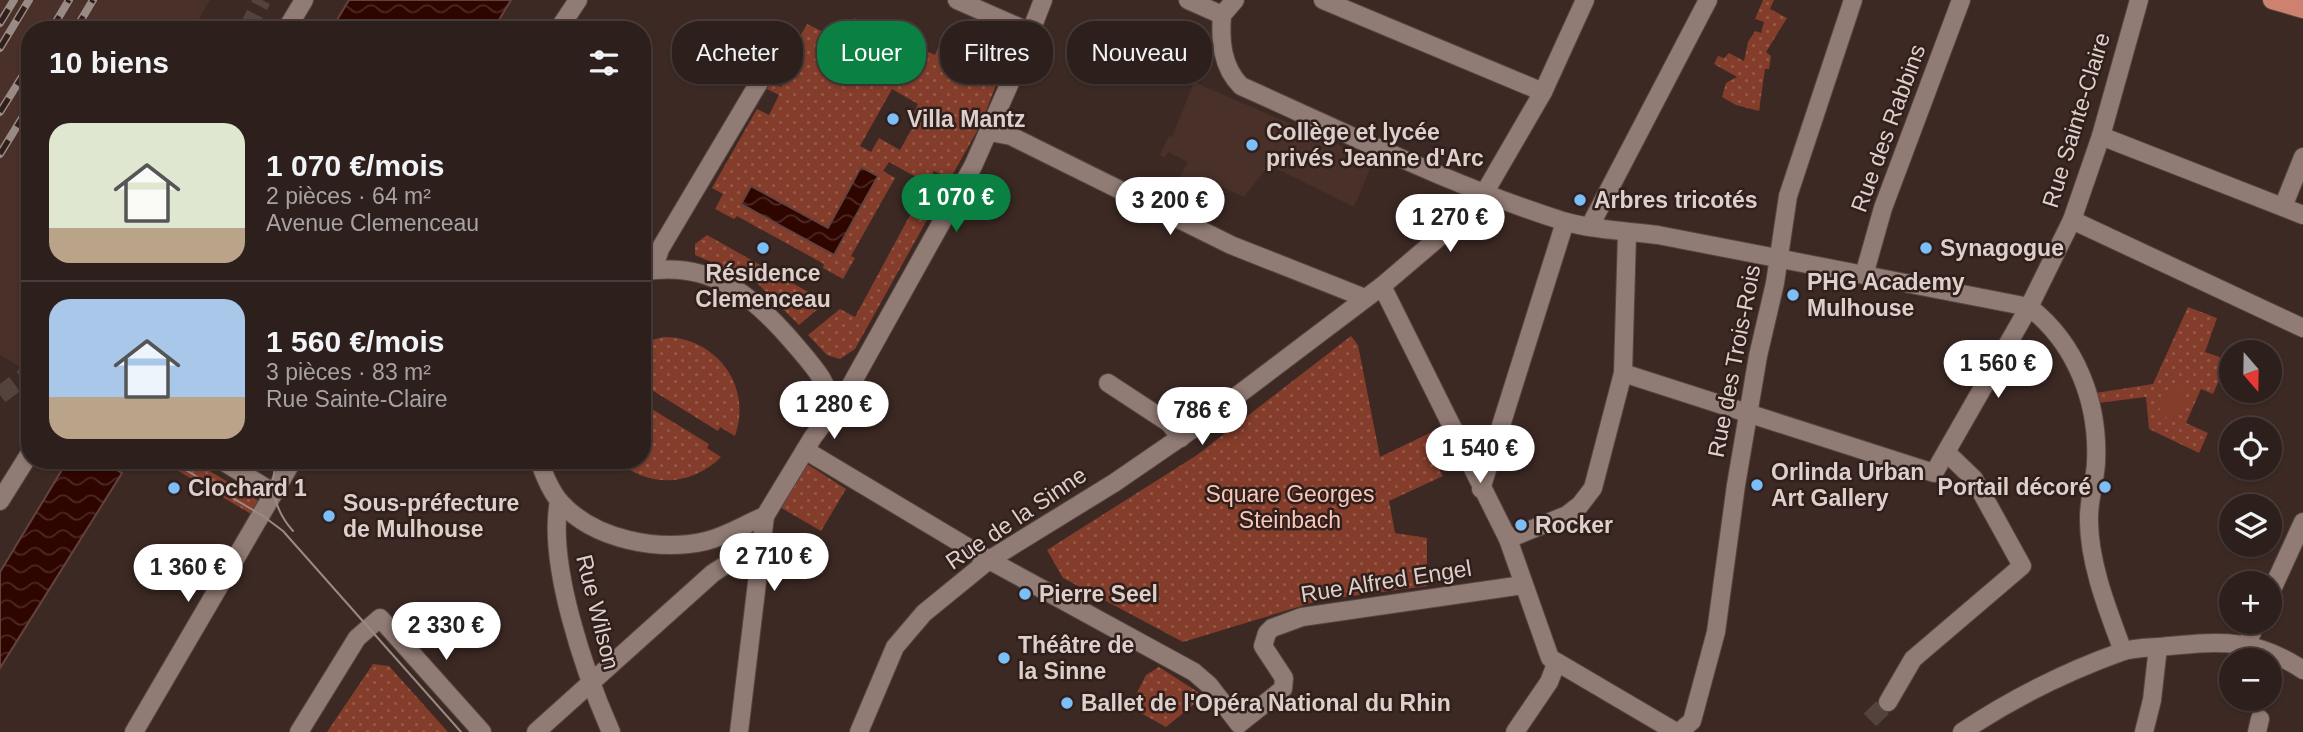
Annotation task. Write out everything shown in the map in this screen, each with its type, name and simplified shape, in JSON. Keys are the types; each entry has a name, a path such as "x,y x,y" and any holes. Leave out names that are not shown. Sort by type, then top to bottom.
{"main road":[{"path":"2272,0 2303,9"}],"street":[{"path":"291,21 304,0"},
{"path":"561,21 565,0"},
{"path":"564,21 578,0"},
{"path":"957,0 1005,21"},
{"path":"1034,21 1043,0"},
{"path":"1188,0 1222,15"},
{"path":"1235,0 1222,15 1221,35 1231,77 1241,86 1488,193 1565,222 1628,234 1658,235 2029,307 2044,318 2077,363 2091,404 2096,463 2089,517 2102,595 2123,651"},
{"path":"1323,0 1543,92"},
{"name":"Rue de la Sinne","path":"859,732 895,647 924,613 989,560 1181,438 1381,286 1466,216 1488,193 1543,92 1585,0"},
{"path":"1590,226 1707,0"},
{"name":"Rue des Trois-Rois","path":"1677,732 1692,721 1716,632 1748,412 1788,196 1853,0"},
{"name":"Rue des Rabbins","path":"1864,275 1883,208 1961,0"},
{"name":"Rue Sainte-Claire","path":"1748,412 1934,473 2029,307 2072,220 2101,136 2139,0"},
{"path":"651,266 758,84"},
{"path":"739,732 765,516 805,450 846,392 990,132 1009,84"},
{"path":"990,132 1011,136 1231,245 1365,298"},
{"path":"2101,136 2303,215"},
{"path":"2283,207 2303,157"},
{"path":"2072,220 2303,328"},
{"path":"1481,489 1565,222"},
{"path":"1508,539 1567,515 1592,488 1623,373 1628,234"},
{"path":"651,271 691,271 714,277 760,304 823,377 833,410"},
{"path":"1381,286 1508,539 1545,649 1556,664 1651,726 1677,732"},
{"path":"1623,373 1748,412"},
{"path":"1108,383 1169,423 1181,438"},
{"path":"805,450 989,560 1194,672 1209,685 1234,728"},
{"path":"1888,702 1913,659 2022,566 1974,479 1947,453"},
{"path":"1467,461 1479,466 1490,460"},
{"path":"0,501 21,467"},
{"path":"235,469 274,493"},
{"path":"134,732 288,469"},
{"path":"544,469 559,501 568,510 608,533 647,544 687,544 707,540 765,516"},
{"name":"Rue Wilson","path":"559,501 555,541 589,682 611,732"},
{"path":"2281,571 2303,522"},
{"path":"536,732 713,573 732,561 758,558"},
{"name":"Rue Alfred Engel","path":"1234,728 1283,689 1285,683 1265,654 1263,640 1272,628 1302,617 1523,585"},
{"path":"299,732 357,638 380,618 482,732"},
{"path":"2247,644 2252,634"},
{"path":"1962,732 1996,709 2123,651 2219,642 2247,644 2269,651 2303,670"},
{"path":"2144,732 2152,700 2158,648"},
{"path":"1515,732 1549,682 1556,664"}],"shaded area":[{"path":"0,0 210,0 198,21 21,21 21,368 0,355"},
{"name":"Collège et lycée privés Jeanne d'Arc","path":"1193,84 1199,84 1374,160 1354,207 1269,165 1244,197 1215,184 1197,217 1181,210 1193,186 1179,178 1188,162 1168,152 1165,158 1160,155 1169,136 1172,137"}],"green space":[{"path":"1763,0 1774,0 1770,9 1787,18 1766,52 1771,56 1769,69 1765,69 1759,111 1736,105 1722,97 1726,83 1737,77 1714,64 1718,56 1724,58 1729,53 1744,61 1748,42 1755,31 1761,33 1764,22 1755,19"},
{"path":"807,24 817,29 817,84 926,84 926,51 935,55 938,48 940,84 997,84 980,126 950,179 934,171 927,183 889,162 883,171 895,178 851,256 855,258 843,279 823,268 824,264 737,216 734,219 715,209 723,194 712,188 757,109 769,115 779,95 767,89 769,84 781,87 782,84 803,84 803,31","holes":["892,89 918,104 914,113 919,116 900,150 879,138 871,152 860,146"]},
{"path":"922,193 937,202 855,349 840,359 827,355 808,335 840,309 855,317"},
{"path":"707,235 826,302 799,325 756,282 695,255 695,244"},
{"path":"2188,307 2217,318 2205,352 2219,357 2219,380 2213,394 2201,389 2186,423 2208,433 2199,453 2149,429 2146,397 2098,403 2096,393 2153,384"},
{"name":"Square Georges Steinbach","path":"1351,336 1358,345 1380,457 1440,428 1453,455 1436,463 1443,476 1389,501 1395,533 1427,538 1427,586 1321,600 1183,642 1063,578 1047,550 1197,455"},
{"path":"664,337 683,339 700,345 726,368 739,399 735,436 720,427 718,431 651,390 651,340"},
{"path":"2172,383 2188,391 2174,421 2158,413"},
{"path":"651,409 709,444 707,448 721,457 697,474 684,478 670,480 642,476 629,469 651,469"},
{"path":"804,462 846,489 821,531 778,506"},
{"path":"175,469 207,469 259,501 251,514"},
{"path":"373,664 389,666 448,732 327,732"},
{"path":"1159,667 1204,696 1166,727 1130,707 1146,675"}],"water":[{"path":"349,0 511,0 498,21 336,21"},
{"path":"861,167 878,176 834,255 741,204 751,186 828,228"},
{"path":"63,469 115,469 122,473 0,668 0,572"}],"tunnel":[{"path":"252,21 262,0"},
{"path":"0,395 21,380"},
{"path":"1870,720 1888,702"}],"tram line":[{"path":"184,469 283,531 461,732"},
{"path":"275,469 275,498 293,531"}],"railway":[{"path":"0,23 14,0"},
{"path":"0,48 29,0"},
{"path":"56,21 69,0"},
{"path":"80,21 93,0"},
{"path":"0,112 21,78"},
{"path":"0,154 21,120"}],"place":[{"name":"Villa Mantz","path":"893,119"},
{"name":"Collège et lycée privés Jeanne d'Arc","path":"1252,145"},
{"name":"Arbres tricotés","path":"1580,200"},
{"name":"Résidence Clemenceau","path":"763,248"},
{"name":"Synagogue","path":"1926,248"},
{"name":"PHG Academy Mulhouse","path":"1793,295"},
{"name":"Orlinda Urban Art Gallery","path":"1757,485"},
{"name":"Portail décoré","path":"2105,487"},
{"name":"Clochard 1","path":"174,488"},
{"name":"Sous-préfecture de Mulhouse","path":"329,516"},
{"name":"Rocker","path":"1521,525"},
{"name":"Pierre Seel","path":"1025,594"},
{"name":"Théâtre de la Sinne","path":"1004,658"},
{"name":"Ballet de l'Opéra National du Rhin","path":"1067,703"}]}
